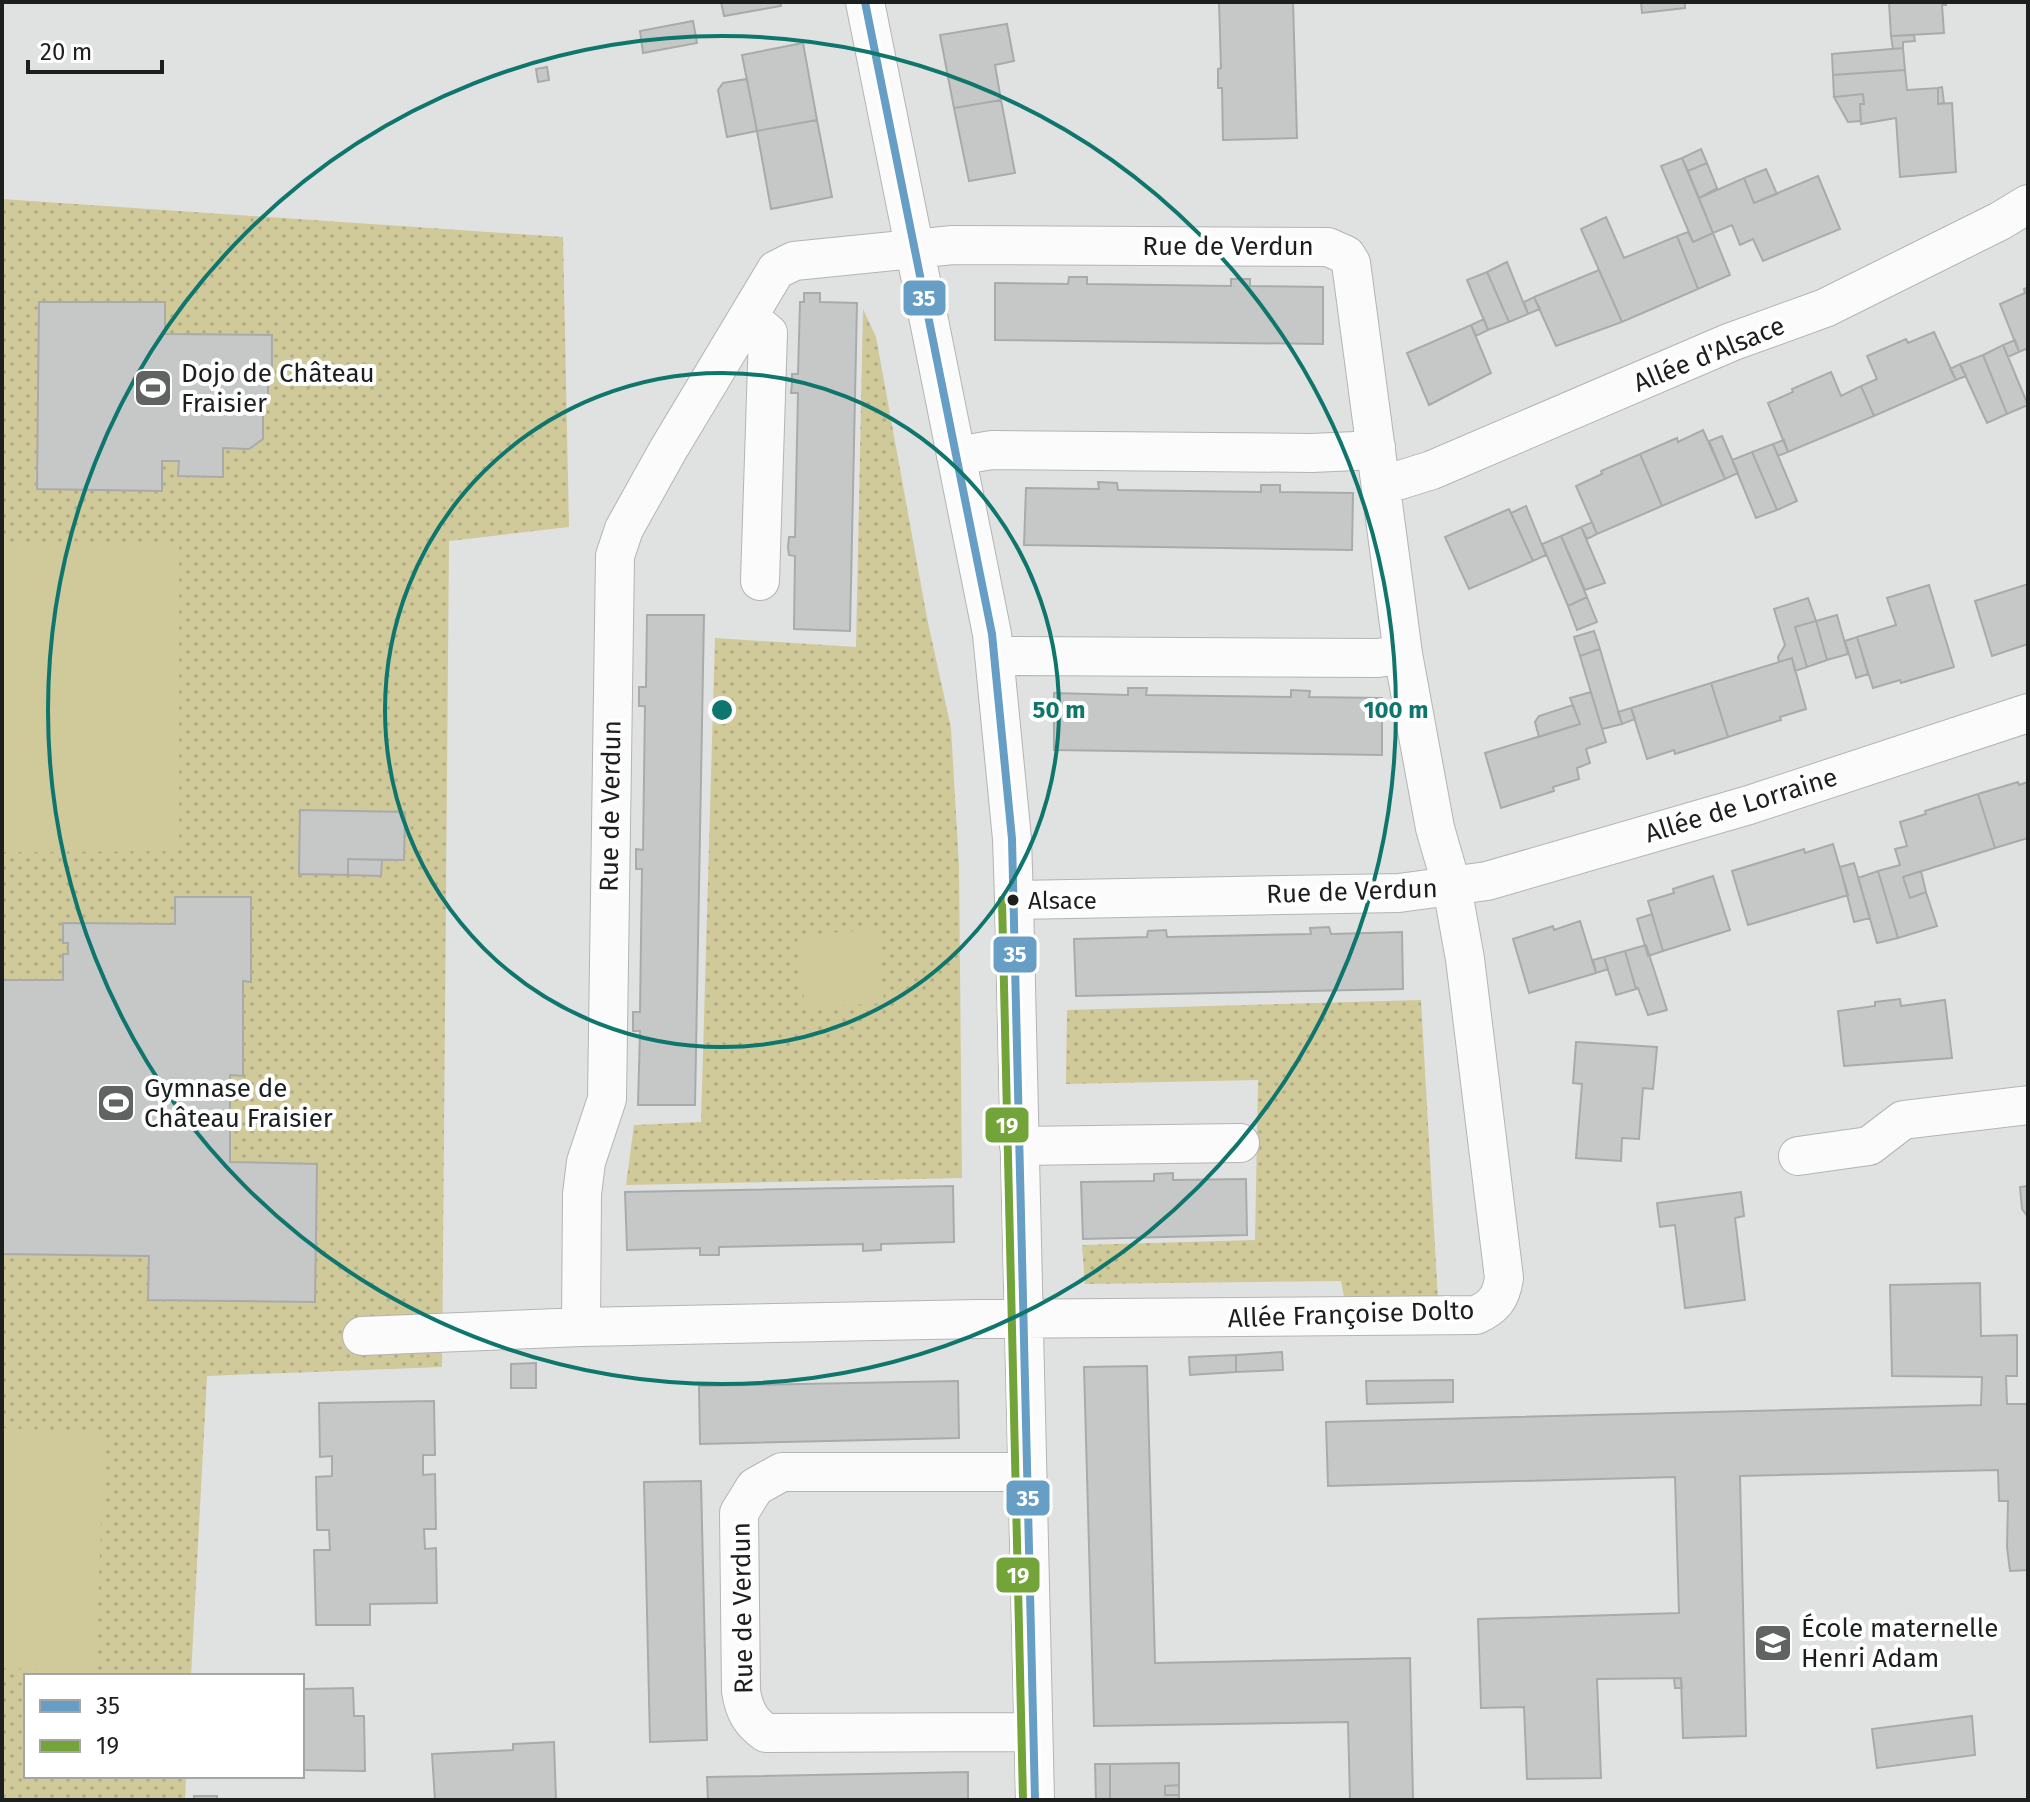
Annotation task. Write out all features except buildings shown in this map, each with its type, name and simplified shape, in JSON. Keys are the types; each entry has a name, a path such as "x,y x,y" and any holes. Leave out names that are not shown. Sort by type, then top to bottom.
{"street":[{"path":"865,2 994,656 1012,839 1035,1800"},
{"name":"Allée d'Alsace","path":"1379,464 1400,480 1432,470 1731,342 1825,308 2028,204"},
{"name":"Rue de Verdun","path":"581,1327 582,1194 586,1162 607,1099 615,556 624,529 668,450 776,270 794,261 953,245 1337,249 1351,263 1403,654 1435,828 1452,887 1399,893 1014,900"},
{"path":"748,317 768,333 760,581"},
{"path":"956,456 992,450 1355,451 1379,464"},
{"path":"994,656 1378,658 1403,654"},
{"name":"Allée de Lorraine","path":"1452,887 1487,881 1749,805 2028,713"},
{"name":"Allée Françoise Dolto","path":"1022,1318 1476,1315 1490,1309 1502,1294 1504,1278 1465,959 1452,887"},
{"path":"1798,1156 1869,1146 1903,1120 2028,1105"},
{"path":"1019,1146 1240,1143"},
{"path":"362,1336 581,1327 1022,1318"},
{"name":"Rue de Verdun","path":"1027,1472 782,1472 755,1487 739,1513 741,1676 743,1707 755,1726 766,1733 1033,1732"}],"shaded area":[{"path":"2,199 563,237 569,527 449,541 442,1367 207,1376 191,1674 24,1674 24,1778 186,1778 185,1800 2,1800"},
{"path":"863,309 876,337 927,618 951,728 959,866 962,1178 626,1185 634,1125 701,1122 715,638 856,647"},
{"path":"2,546 179,546 179,851 2,852"},
{"path":"877,929 884,1003 805,1008 797,936"},
{"path":"1421,1000 1438,1300 1345,1302 1341,1281 1085,1284 1082,1245 1255,1240 1258,1080 1066,1084 1067,1010"},
{"path":"2,1428 106,1433 94,1672 2,1668"}],"transit line":[{"name":"35","path":"865,2 992,634 1012,839 1035,1800"},
{"name":"19","path":"1002,900 1023,1800"}],"place":[{"name":"Dojo de Château Fraisier","path":"153,388"},
{"name":"Alsace","path":"1013,900"},
{"name":"Gymnase de Château Fraisier","path":"116,1103"},
{"name":"École maternelle Henri Adam","path":"1773,1643"}]}
